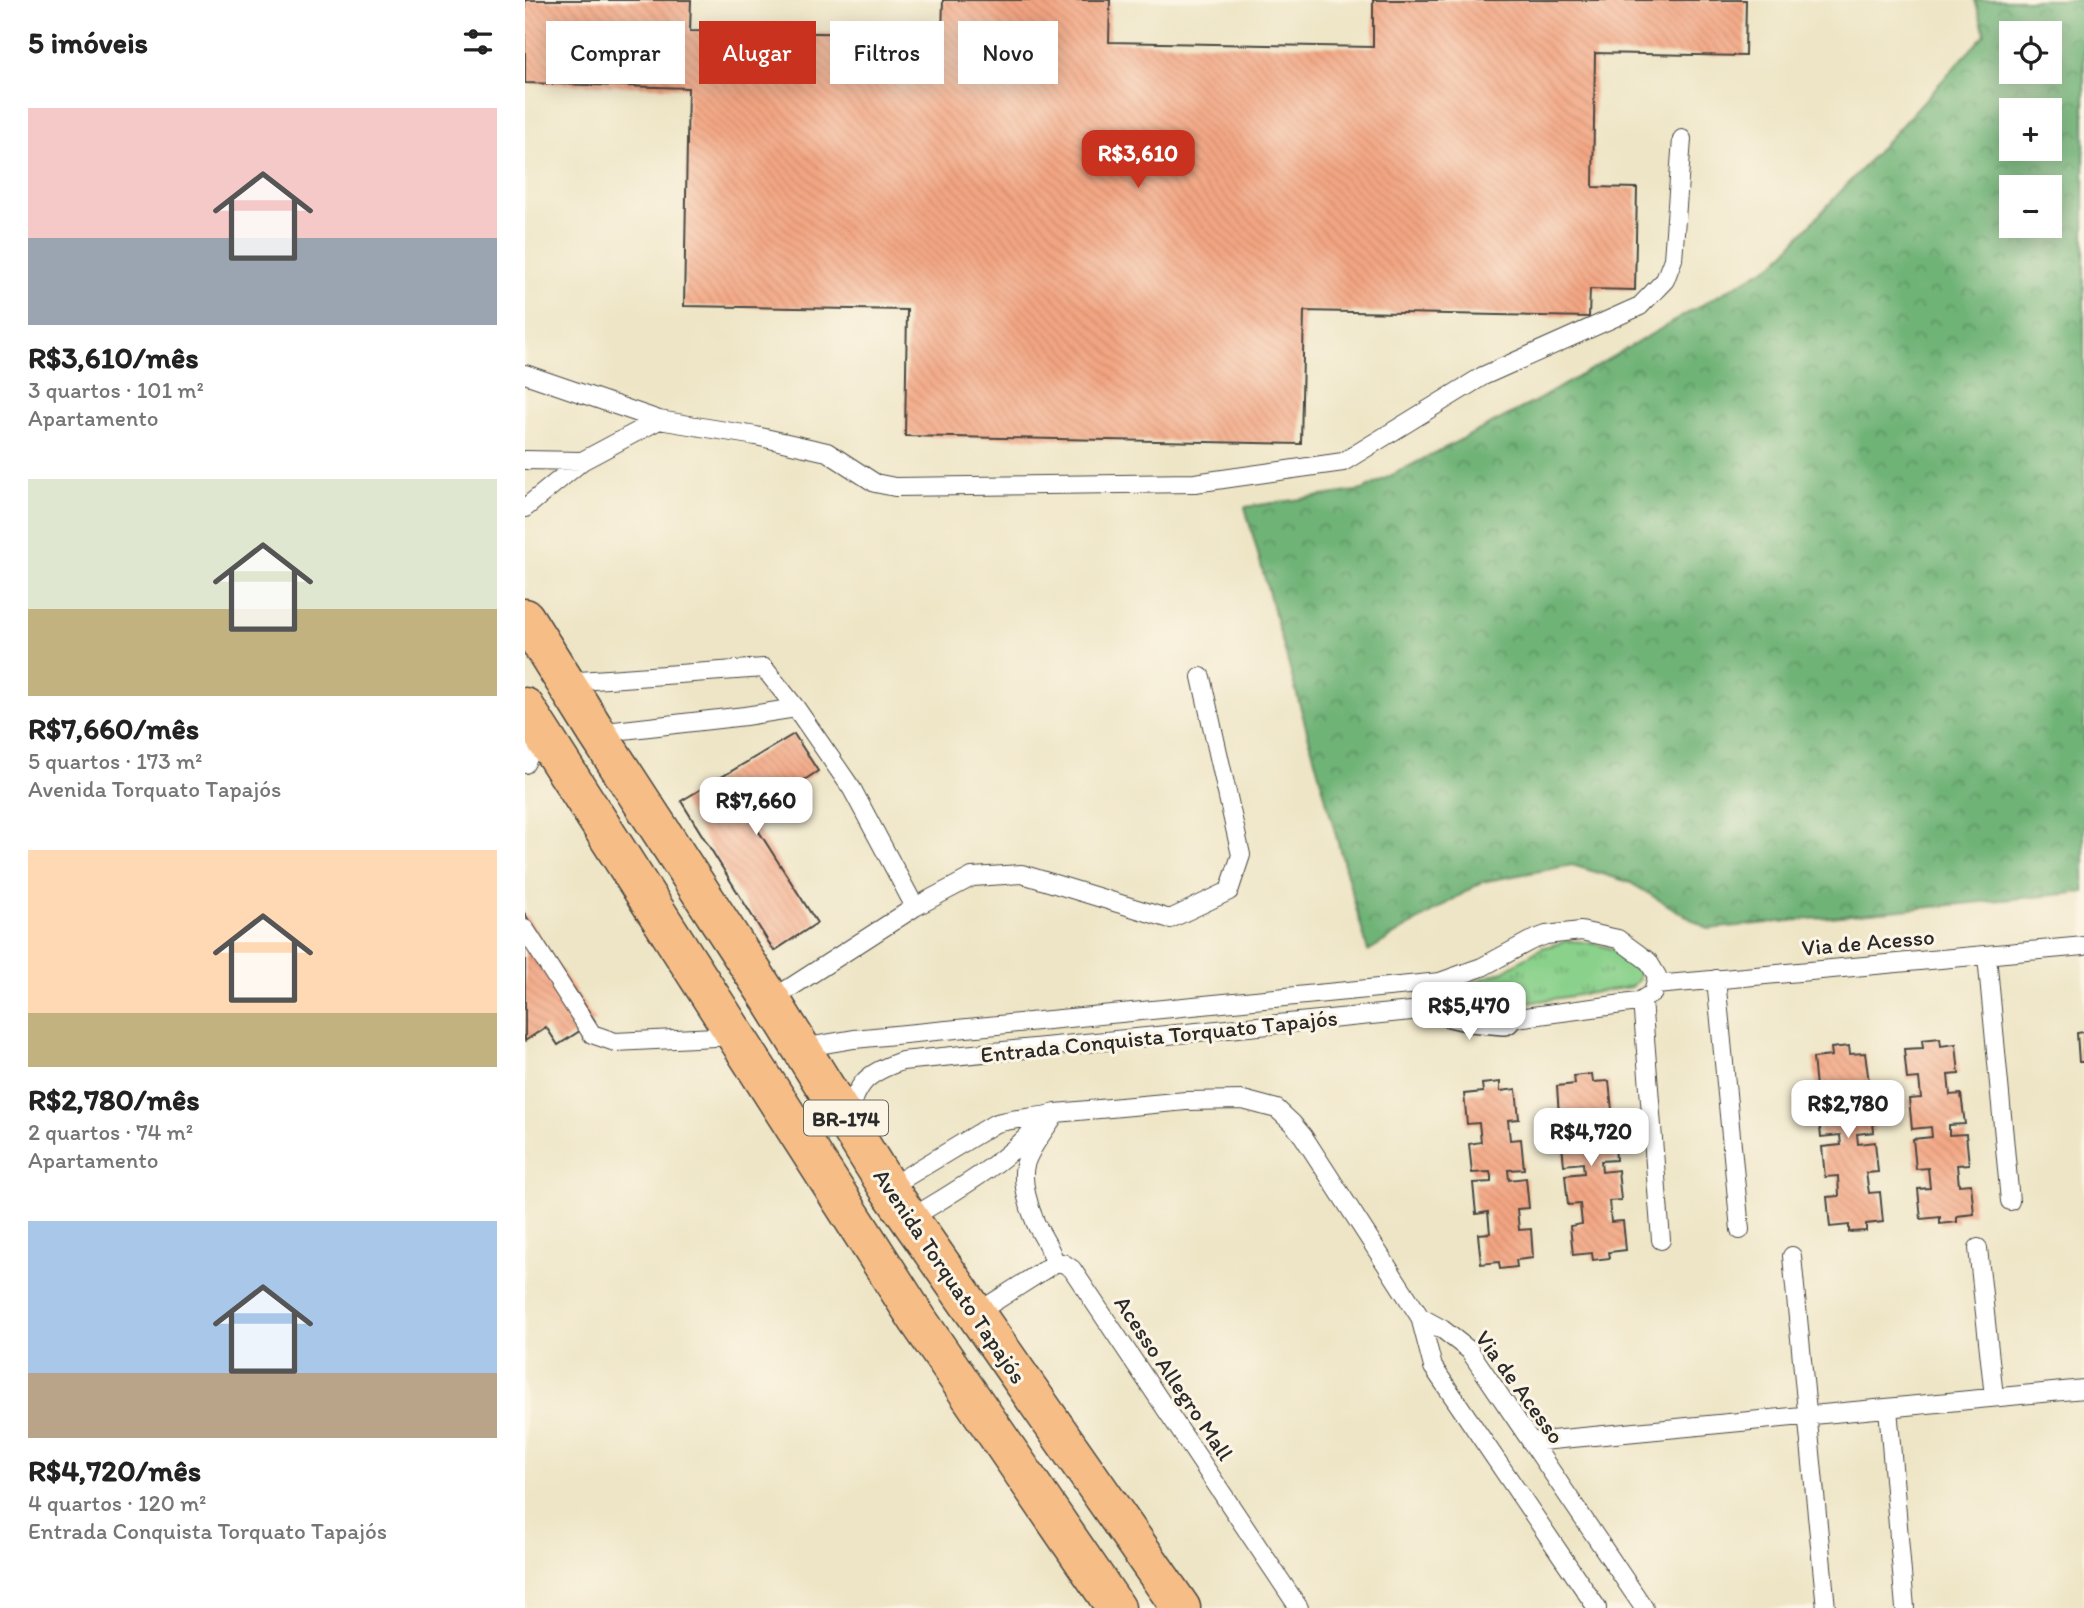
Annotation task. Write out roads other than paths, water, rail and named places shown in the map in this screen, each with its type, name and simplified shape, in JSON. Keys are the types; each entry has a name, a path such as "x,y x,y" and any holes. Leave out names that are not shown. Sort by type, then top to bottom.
{"highway":[{"name":"Avenida Torquato Tapajós","path":"525,618 771,1000 888,1188 1181,1608"},
{"name":"Avenida Torquato Tapajós","path":"530,734 735,1036 918,1320 1116,1608"}],"street":[{"name":"Entrada Conquista Torquato Tapajós","path":"1441,995 1471,1015 1504,1018"}],"lane":[{"path":"525,374 659,420 756,436 827,452 875,483 895,487 1195,483 1343,462 1483,376 1640,306 1665,281 1673,259 1682,139"},
{"path":"525,508 582,461 659,420"},
{"path":"525,460 582,461"},
{"path":"565,682 764,668 796,708 852,789 915,907"},
{"path":"771,1000 915,907 972,877 1023,874 1170,919 1229,891 1241,855 1201,677"},
{"path":"597,733 796,708"},
{"path":"525,929 592,1034 615,1042 735,1036"},
{"path":"801,1048 854,1039 1441,995 1482,967 1546,935 1581,931 1618,939 1649,961 1657,976 1653,993 1642,1000 1504,1018"},
{"name":"Via de Acesso","path":"1656,985 2084,946"},
{"path":"1987,956 2010,1201"},
{"path":"1716,979 1740,1230"},
{"name":"Entrada Conquista Torquato Tapajós","path":"847,1121 853,1099 863,1080 902,1061 1441,995"},
{"path":"1642,1000 1661,1240"},
{"path":"888,1188 994,1124 1012,1118 1035,1119 1056,1113 1212,1099 1243,1100 1277,1109 1303,1136 1420,1317 1433,1367 1597,1608"},
{"path":"975,1314 1055,1263 1050,1246 1037,1225 1029,1203 1025,1166 1056,1113"},
{"path":"910,1219 1022,1143 1035,1128 1035,1119"},
{"path":"1978,1248 1994,1398"},
{"path":"1792,1256 1826,1608"},
{"name":"Acesso Allegro Mall","path":"1055,1263 1063,1262 1072,1269 1299,1608"},
{"name":"Via de Acesso","path":"1420,1317 1442,1329 1469,1350 1644,1608"},
{"path":"1531,1443 2084,1389"},
{"path":"1888,1408 1905,1608"}]}
